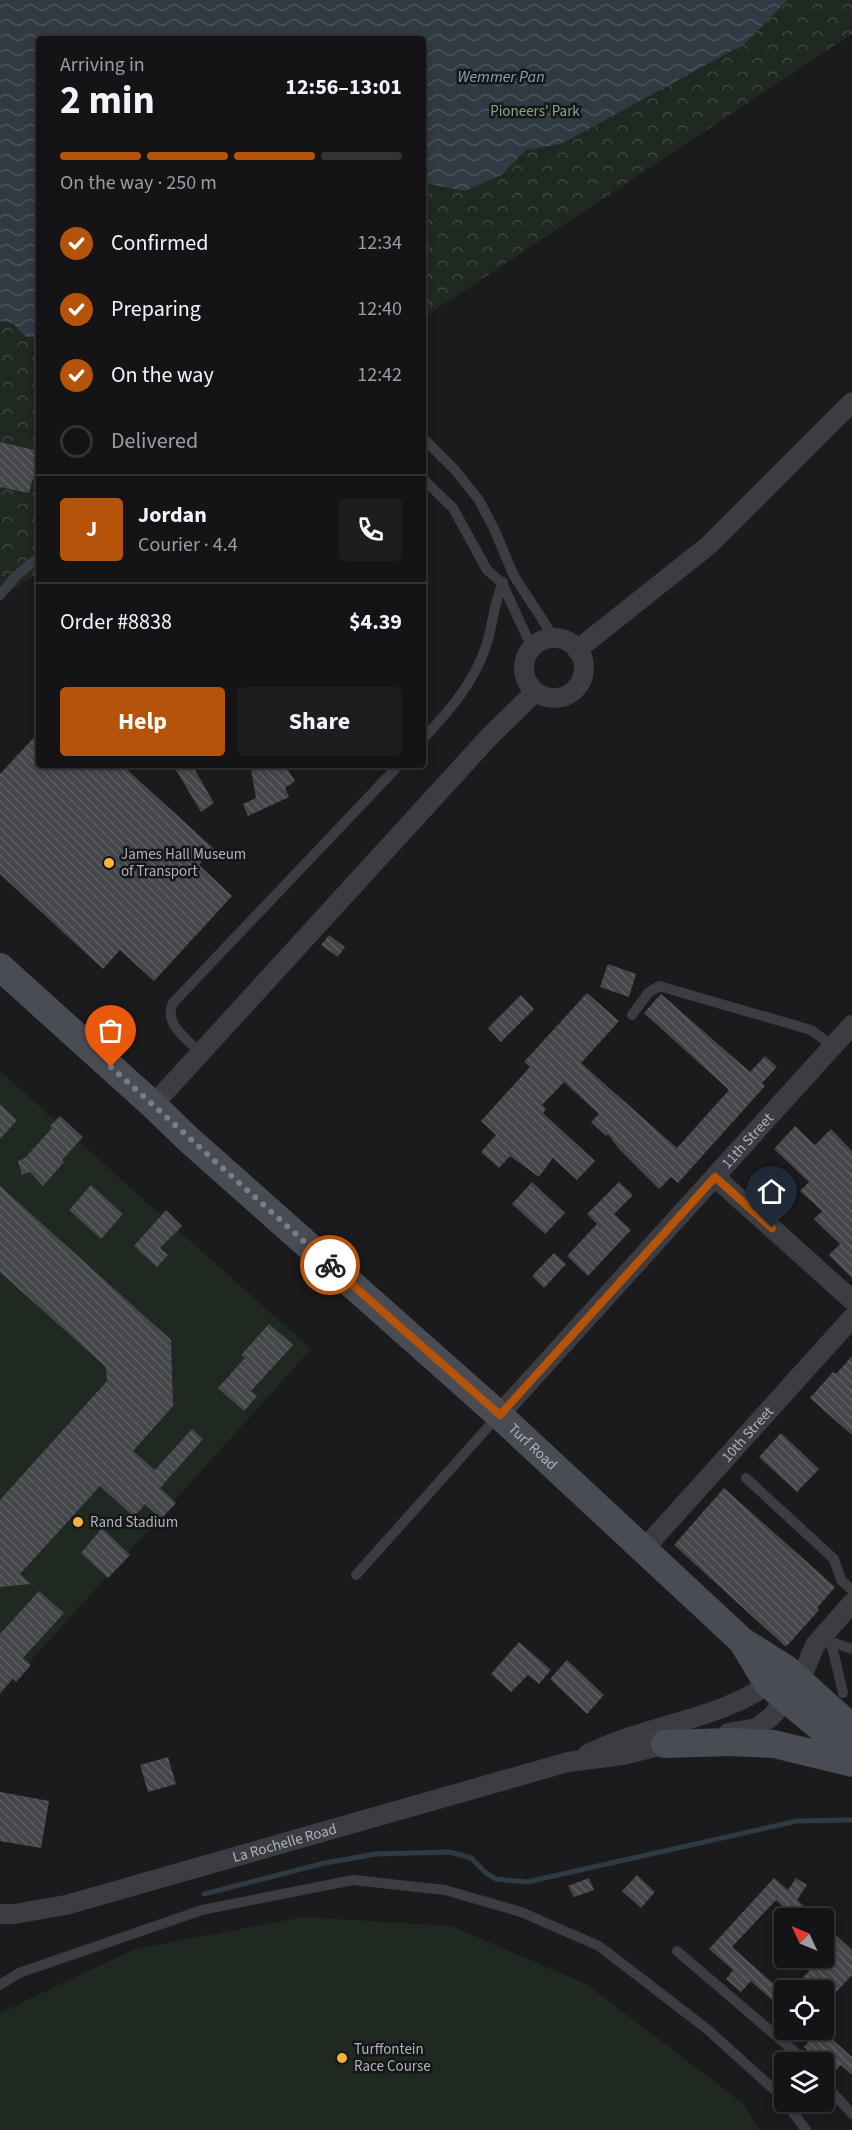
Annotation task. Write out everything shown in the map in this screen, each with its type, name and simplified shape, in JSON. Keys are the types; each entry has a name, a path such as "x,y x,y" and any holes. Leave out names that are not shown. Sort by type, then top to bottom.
{"main road":[{"name":"Turf Road","path":"0,968 187,1138 500,1415 742,1641 808,1688 852,1728"},
{"name":"Turf Road","path":"808,1688 852,1754"},
{"path":"665,1744 731,1742 774,1744 852,1763"}],"street":[{"path":"577,650 709,545 852,402"},
{"path":"547,639 555,639 571,644 577,650 584,665 581,682 576,688 569,694 552,698 535,692 524,671 532,648 547,639"},
{"path":"153,1105 490,736 535,692"},
{"name":"11th Street","path":"500,1415 846,1035"},
{"path":"715,1177 852,1300"},
{"name":"10th Street","path":"643,1550 852,1318"},
{"path":"808,1688 804,1651 822,1642 852,1603"},
{"name":"La Rochelle Road","path":"568,1762 623,1755 707,1735 736,1733 756,1728 766,1723 808,1688"},
{"name":"La Rochelle Road","path":"0,1914 14,1914 66,1905 568,1762 611,1743 745,1698 808,1688"}],"lane":[{"path":"426,441 455,470 479,500 514,576 555,639"},
{"path":"426,481 453,508 487,570 502,583 532,648"},
{"path":"0,595 16,576 36,559"},
{"path":"426,736 448,712 474,675 486,646 502,583 514,576"},
{"path":"201,1053 169,1018 172,1003 396,768"},
{"path":"632,1015 648,993 659,986 811,1030 846,1035"},
{"path":"356,1575 500,1415"},
{"path":"746,1478 834,1558 841,1580 852,1590"},
{"path":"808,1688 822,1642 852,1649"},
{"path":"0,1985 19,1973 202,1910 353,1880 445,1890 521,1912 599,1946 707,2029 780,2095 806,2130"},
{"path":"677,1951 795,2052"},
{"path":"834,2094 852,2114"}],"green space":[{"name":"Wemmer Pan","path":"0,0 852,0 852,34 426,316 426,36 36,36 36,574 7,593 0,586"},
{"name":"Rand Stadium","path":"0,1071 311,1349 0,1695"},
{"name":"Turffontein Race Course","path":"303,1917 451,1926 586,1984 743,2103 760,2130 0,2130 0,2013 135,1949"}],"water":[{"name":"Wemmer Pan","path":"0,0 788,0 744,44 561,144 526,150 501,175 465,191 426,184 426,36 36,36 36,337 26,337 13,323 0,321"}],"building":[{"path":"0,442 36,450 36,481 32,480 29,493 0,487"},
{"path":"36,735 36,768 125,768 214,849 199,865 232,896 154,981 120,950 103,969 0,874 0,774"},
{"path":"175,768 194,768 214,803 201,812"},
{"path":"253,768 287,768 295,781 285,788 289,797 248,816 243,804 256,798 251,771"},
{"path":"329,935 345,947 338,957 321,945"},
{"path":"608,964 636,974 629,997 600,987"},
{"path":"587,993 619,1021 581,1063 677,1148 729,1090 644,1013 661,994 750,1072 765,1056 777,1067 762,1083 765,1086 678,1183 671,1177 659,1189 619,1149 608,1134 606,1136 591,1122 599,1114 564,1082 542,1105 546,1109 543,1113 595,1161 577,1180 553,1158 539,1177 510,1156 499,1168 481,1152 496,1135 481,1121 530,1067 524,1062"},
{"path":"521,995 534,1009 501,1042 488,1028"},
{"path":"0,1104 17,1120 0,1139"},
{"path":"60,1116 83,1137 43,1186 30,1172 22,1175 18,1161 25,1158"},
{"path":"795,1126 815,1145 831,1129 852,1151 852,1278 829,1255 840,1244 814,1219 822,1211 800,1191 809,1182 774,1149"},
{"path":"532,1182 565,1213 545,1234 512,1204"},
{"path":"619,1182 633,1195 614,1214 631,1230 588,1276 567,1256 597,1224 587,1214"},
{"path":"91,1185 123,1214 101,1239 69,1210"},
{"path":"0,1186 171,1340 173,1406 133,1451 155,1470 192,1429 203,1439 160,1488 176,1503 161,1519 145,1504 134,1517 100,1486 20,1574 31,1584 0,1587 0,1500 107,1381 106,1367 0,1272"},
{"path":"166,1210 182,1226 160,1248 168,1255 157,1267 134,1246"},
{"path":"554,1253 566,1264 544,1288 532,1276"},
{"path":"269,1324 293,1345 251,1391 257,1396 244,1411 218,1388 245,1358 241,1355"},
{"path":"852,1356 852,1435 810,1398 833,1372 836,1374"},
{"path":"781,1433 819,1469 797,1492 759,1457"},
{"path":"724,1488 835,1587 817,1608 819,1610 786,1647 674,1545"},
{"path":"102,1528 130,1555 108,1578 81,1553"},
{"path":"39,1591 64,1613 23,1658 31,1665 16,1682 13,1678 0,1693 0,1634"},
{"path":"519,1642 551,1670 539,1684 528,1675 511,1692 491,1674"},
{"path":"567,1660 604,1695 587,1714 550,1679"},
{"path":"168,1757 176,1784 148,1792 140,1765"},
{"path":"0,1792 49,1801 41,1848 0,1841"},
{"path":"637,1875 655,1892 641,1908 622,1891"},
{"path":"589,1878 594,1890 574,1897 568,1886"},
{"path":"774,1878 788,1890 796,1878 807,1885 797,1900 806,1908 784,1908 776,1900 732,1947 774,1984 774,2002 751,1981 741,1992 726,1979 733,1970 709,1949"},
{"path":"834,1933 852,1950 852,1975 834,1994 834,1980 800,1980 812,1968 834,1968"},
{"path":"810,2040 833,2040 852,2057 852,2075 841,2065 834,2072 834,2052 810,2052 804,2047"}],"waterway":[{"path":"204,1894 325,1863 376,1854 450,1852 471,1858 486,1873 496,1879 527,1882 797,1821 851,1820"}],"way so far":[{"path":"111,1067 330,1265"}],"place":[{"name":"James Hall Museum of Transport","path":"109,863"},
{"name":"Rand Stadium","path":"78,1522"},
{"name":"Turffontein Race Course","path":"342,2058"}],"route":[{"path":"330,1265 500,1415 715,1177 772,1228"}],"park label":[{"name":"Pioneers' Park","path":"535,111"}]}
